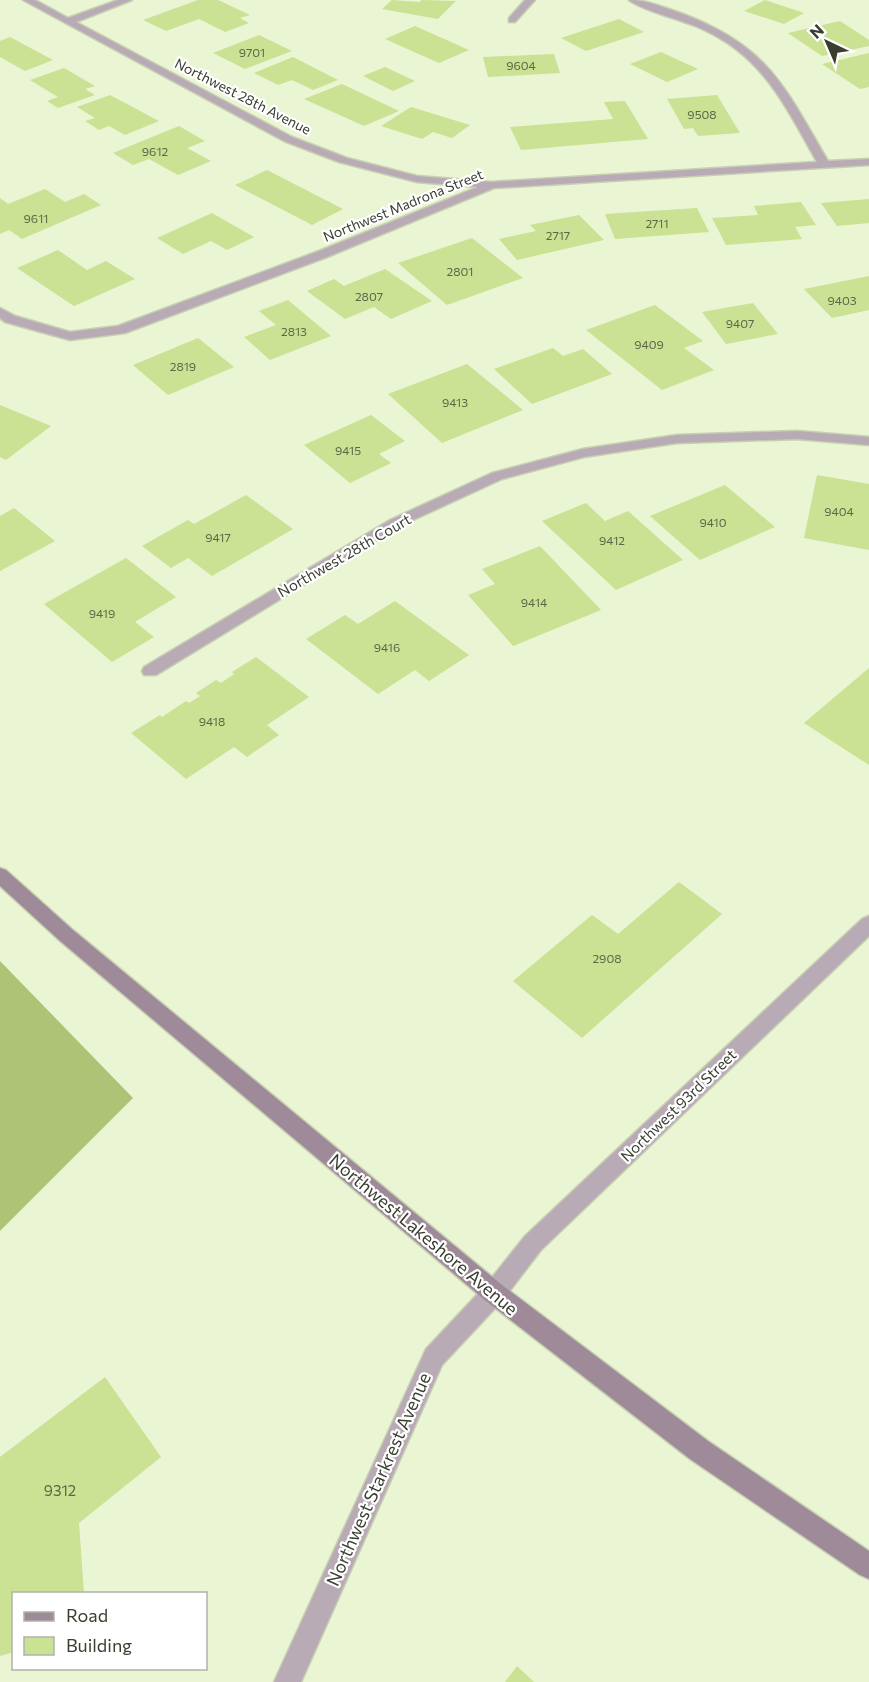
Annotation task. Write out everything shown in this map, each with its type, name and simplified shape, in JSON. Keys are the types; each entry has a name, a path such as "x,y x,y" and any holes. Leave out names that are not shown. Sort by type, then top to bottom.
{"main road":[{"name":"Northwest Lakeshore Avenue","path":"0,875 66,935 494,1293 699,1450 869,1566"}],"street":[{"name":"Northwest 28th Avenue","path":"28,0 288,138 343,160 417,179 492,185"},
{"path":"68,21 127,0"},
{"path":"512,20 530,0"},
{"path":"634,0 704,27 743,49 769,73 824,164"},
{"name":"Northwest Madrona Street","path":"0,312 10,319 70,336 120,330 323,254 492,185 869,162"},
{"name":"Northwest 28th Court","path":"150,671 395,523 497,476 583,453 677,439 797,435 869,441"},
{"name":"Northwest 93rd Street","path":"494,1293 533,1243 869,924"},
{"name":"Northwest Starkrest Avenue","path":"287,1682 434,1357 494,1293"}],"green space":[{"path":"0,961 133,1098 0,1231"}],"building":[{"path":"198,0 218,0 250,15 240,18 249,23 225,32 199,19 166,31 143,20"},
{"path":"392,0 456,1 438,19 382,9"},
{"path":"765,0 804,13 784,24 744,11"},
{"path":"619,19 644,32 586,51 561,38"},
{"path":"840,21 869,40 869,46 822,56 788,33"},
{"path":"415,26 469,50 439,63 385,39"},
{"path":"259,35 292,51 245,69 213,53"},
{"path":"10,37 53,60 25,71 0,57 0,41"},
{"path":"661,52 698,69 667,82 630,64"},
{"path":"869,53 869,87 860,89 822,64"},
{"path":"554,54 560,73 488,77 483,57"},
{"path":"293,57 338,80 313,90 292,80 278,85 254,73"},
{"path":"385,67 415,81 393,91 363,76"},
{"path":"64,68 95,86 85,89 95,95 58,108 47,101 58,97 30,80"},
{"path":"342,84 399,111 364,126 304,99"},
{"path":"110,95 159,121 125,135 109,126 99,130 85,121 95,118 77,107"},
{"path":"717,95 740,133 698,136 693,128 684,129 667,99"},
{"path":"625,101 648,139 521,150 510,127 613,119 604,102"},
{"path":"411,107 470,125 452,138 433,132 422,139 381,126"},
{"path":"179,126 205,141 187,148 211,161 178,175 149,159 133,165 113,153"},
{"path":"267,170 343,209 312,225 235,185"},
{"path":"45,189 65,202 84,194 101,205 22,239 9,230 0,234 0,198 8,204"},
{"path":"869,199 869,223 837,226 821,203"},
{"path":"801,202 816,225 795,227 802,239 726,245 712,218 758,215 754,206"},
{"path":"697,208 709,232 615,239 605,214"},
{"path":"212,213 254,237 227,250 211,241 183,254 157,238"},
{"path":"579,215 604,240 517,260 499,239 536,231 530,225"},
{"path":"472,238 523,278 447,305 398,263"},
{"path":"58,250 87,270 106,261 135,279 74,306 17,268"},
{"path":"385,269 432,301 391,319 374,307 345,319 307,291 334,279 344,286"},
{"path":"869,276 869,310 832,318 804,289"},
{"path":"288,300 331,336 270,360 244,337 276,325 259,311"},
{"path":"753,303 778,334 726,344 702,312"},
{"path":"655,305 703,341 684,348 714,370 662,390 586,330"},
{"path":"198,338 234,367 168,395 133,365"},
{"path":"553,348 563,356 583,349 612,374 532,404 494,369"},
{"path":"467,364 523,410 442,443 388,394"},
{"path":"0,405 51,426 6,460 0,457"},
{"path":"371,415 405,441 379,454 391,463 350,483 304,445"},
{"path":"817,475 869,484 869,550 804,538"},
{"path":"725,485 775,527 700,560 650,516"},
{"path":"246,495 293,529 212,576 188,558 171,568 142,546 188,520 194,524"},
{"path":"586,503 605,521 628,511 683,560 616,590 542,521"},
{"path":"14,508 55,541 0,571 0,516"},
{"path":"540,546 601,610 513,646 468,595 495,584 482,569"},
{"path":"126,558 176,597 135,622 154,637 112,662 44,604"},
{"path":"395,601 469,655 429,681 415,670 378,694 306,639 345,615 358,624"},
{"path":"256,657 309,697 267,725 279,735 247,757 234,747 186,779 131,733 186,701 189,703 200,696 196,693 216,680 221,683 234,674 232,672"},
{"path":"869,668 869,765 804,723"},
{"path":"679,882 722,914 582,1038 513,981 592,915 618,934"},
{"path":"105,1377 161,1457 79,1523 84,1592 12,1592 12,1653 0,1656 0,1457"},
{"path":"517,1666 534,1682 505,1682"}]}
